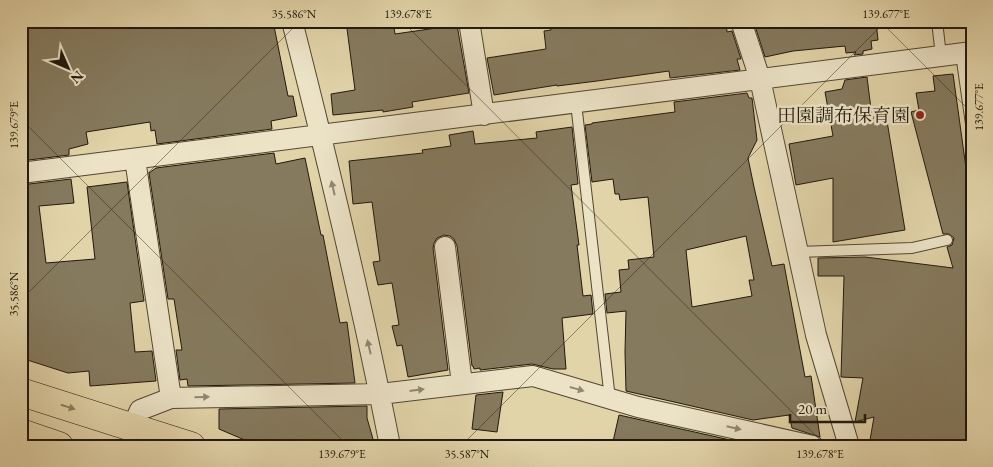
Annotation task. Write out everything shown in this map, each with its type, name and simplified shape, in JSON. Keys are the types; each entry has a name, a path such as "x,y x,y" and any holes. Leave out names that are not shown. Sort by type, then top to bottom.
{"main road":[{"path":"21,392 191,446"},
{"path":"21,433 59,446"}],"street":[{"path":"292,21 321,136 380,394 390,446"},
{"path":"469,21 484,115"},
{"path":"741,21 760,79 816,335 849,446"},
{"path":"21,173 958,54"},
{"path":"136,159 171,398"},
{"path":"445,248 462,384"},
{"path":"132,428 140,410 171,398 380,394 533,376 638,407 813,446"}],"lane":[{"path":"937,21 958,54 972,131"},
{"path":"576,102 610,399"},
{"path":"798,252 912,248 947,240"}],"building":[{"path":"21,21 273,21 288,96 293,96 297,116 271,121 272,129 157,144 155,130 151,131 150,122 86,132 88,144 69,149 69,155 21,161"},
{"path":"346,21 393,21 395,34 457,25 469,93 412,102 413,107 383,112 383,110 333,115 331,94 355,90"},
{"path":"550,21 726,21 727,32 732,31 741,59 737,59 740,70 670,78 669,71 494,95 487,58 546,49 544,31 551,30"},
{"path":"774,21 876,21 878,40 871,41 872,49 863,51 863,54 854,55 856,52 846,53 845,46 793,51 765,57 755,26"},
{"path":"953,74 967,175 972,174 972,446 869,446 874,417 855,422 863,378 841,377 844,276 818,276 818,258 865,257 953,268 947,247 952,245 954,238 949,234 943,234 911,112 919,110 916,93 935,91 933,76"},
{"path":"867,77 872,117 886,115 905,230 833,242 833,178 796,185 789,144 833,136 825,92 842,89 845,80"},
{"path":"747,93 749,98 752,98 757,140 748,158 772,266 784,264 805,377 811,376 820,437 792,428 789,415 753,420 626,391 626,311 607,313 605,294 621,292 619,270 629,269 628,260 654,257 648,197 620,200 619,194 615,194 613,179 592,182 585,125 675,112 674,102","holes":["746,236 754,280 749,280 752,296 692,307 686,250"]},
{"path":"572,127 578,184 571,185 579,245 577,245 583,296 591,295 593,314 562,318 566,369 553,369 532,364 480,370 480,368 474,369 472,366 457,246 454,239 444,235 437,238 433,248 448,370 408,377 402,345 397,346 392,326 399,325 392,283 378,285 373,262 380,261 372,202 353,204 349,161 423,153 422,150 451,146 449,135 473,131 475,144 537,138 536,132"},
{"path":"274,153 276,164 305,158 321,235 323,235 340,323 347,322 355,383 188,386 187,379 180,380 176,350 182,350 174,299 168,299 149,173 156,168"},
{"path":"71,179 74,203 39,206 46,263 95,259 87,187 127,182 144,301 130,303 135,352 152,351 156,381 90,386 89,371 68,373 21,358 21,185"},
{"path":"503,392 497,432 472,429 476,395"},
{"path":"367,406 367,418 375,446 342,446 342,442 268,444 247,441 219,429 219,409"},
{"path":"619,415 739,442 738,446 612,446"}],"place":[{"name":"田園調布保育園","path":"920,115"}]}
